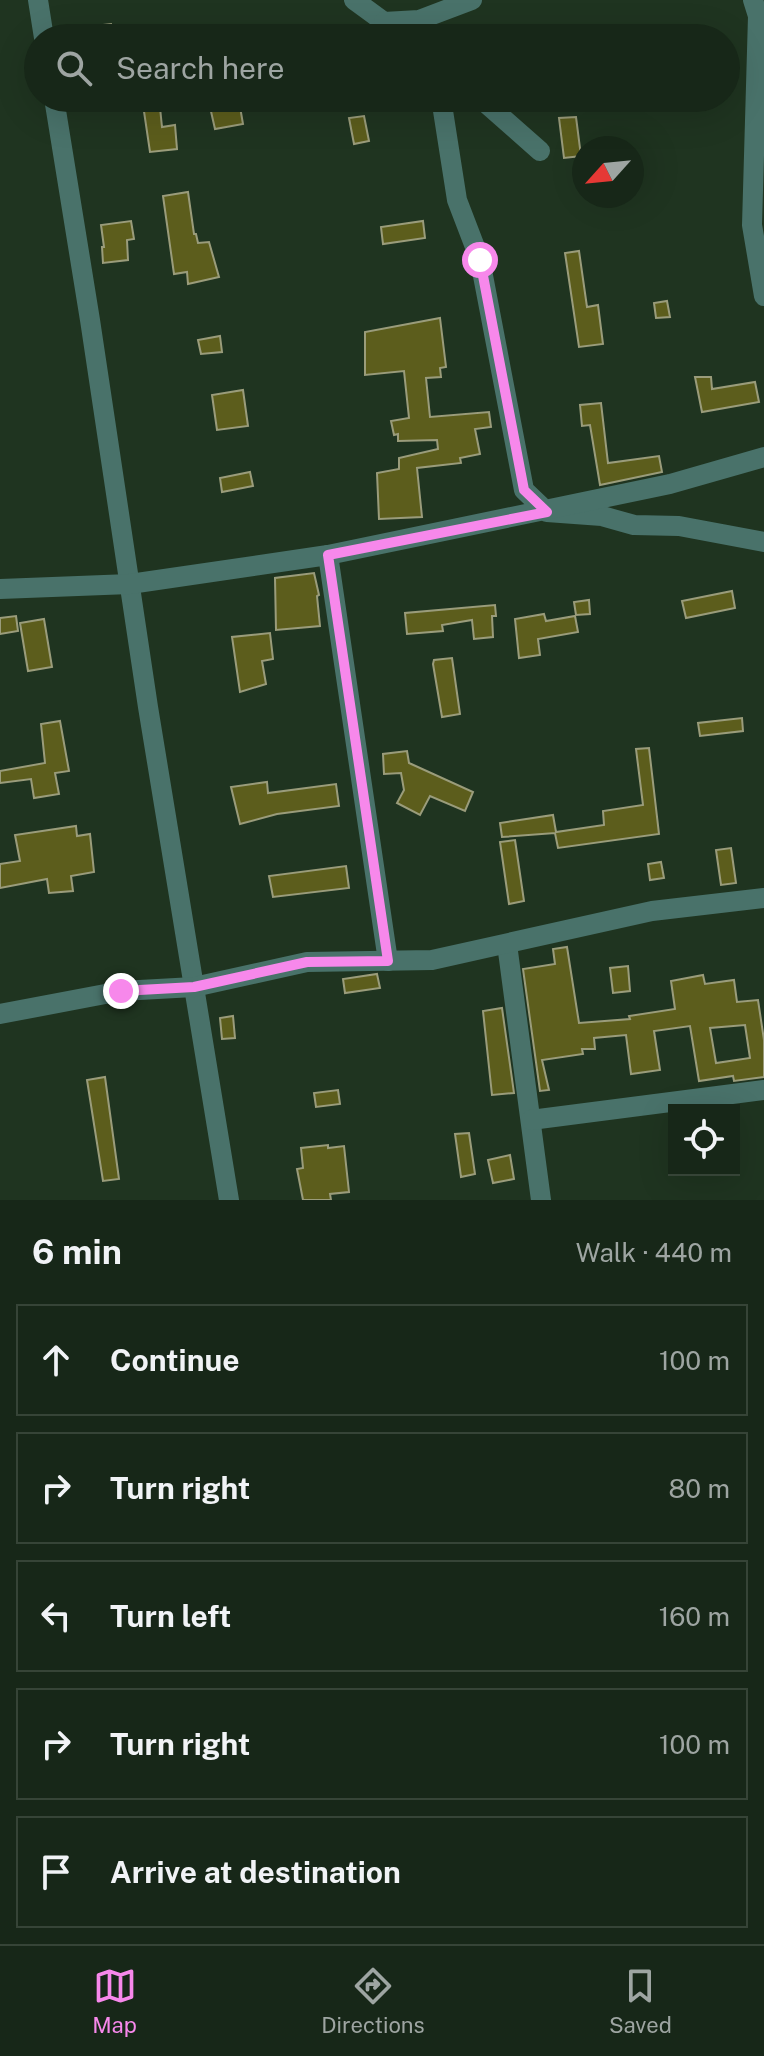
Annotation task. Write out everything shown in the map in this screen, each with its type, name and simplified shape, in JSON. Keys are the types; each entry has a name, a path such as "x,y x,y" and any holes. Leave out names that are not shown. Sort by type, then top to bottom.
{"street":[{"path":"38,0 42,24"},
{"path":"354,0 387,24"},
{"path":"384,22 419,20 472,0"},
{"path":"753,0 758,16 758,46 752,225 763,286"},
{"path":"56,112 229,1200"},
{"path":"443,112 457,200 480,260 524,490 547,512 602,516 634,525 679,526 764,542"},
{"path":"496,112 540,151"},
{"path":"0,589 130,584 328,555 547,512 670,484 764,457"},
{"path":"328,555 388,961"},
{"path":"0,1014 121,991 194,987 307,962 432,960 652,911 764,898"},
{"path":"507,944 541,1200"},
{"path":"531,1120 764,1090"}],"building":[{"path":"144,112 160,112 162,127 175,125 177,149 150,152"},
{"path":"211,112 241,112 243,124 215,129"},
{"path":"364,116 369,141 354,144 349,118"},
{"path":"576,117 578,136 572,136 572,157 564,158 559,118"},
{"path":"188,192 194,234 198,243 209,242 219,277 188,284 187,272 174,274 163,196"},
{"path":"131,221 134,239 127,240 128,260 103,263 101,225"},
{"path":"423,221 425,238 383,244 381,227"},
{"path":"579,251 587,307 598,305 603,344 579,347 565,253"},
{"path":"667,301 670,317 656,318 654,303"},
{"path":"440,318 446,367 440,368 441,377 426,378 430,417 489,412 491,427 475,429 480,454 460,458 461,463 417,468 422,517 379,519 377,473 399,469 399,458 438,449 437,440 398,441 398,434 394,435 391,421 409,418 404,371 365,375 365,332"},
{"path":"220,336 222,352 201,354 198,340"},
{"path":"695,377 711,377 712,389 755,382 759,402 702,412"},
{"path":"243,390 248,426 217,430 212,395"},
{"path":"601,403 608,463 659,456 662,472 600,485 590,425 582,426 580,405"},
{"path":"250,472 253,486 222,492 220,478"},
{"path":"314,573 319,595 320,626 276,630 275,578"},
{"path":"732,591 735,608 686,618 682,601"},
{"path":"589,600 590,614 576,615 574,602"},
{"path":"495,605 493,637 474,639 472,620 442,625 443,631 407,634 405,613"},
{"path":"544,614 546,621 575,616 578,632 538,639 540,655 519,658 515,619"},
{"path":"16,616 18,631 0,634 0,618"},
{"path":"44,619 52,667 28,671 20,623"},
{"path":"270,633 273,659 262,661 266,684 240,692 232,637"},
{"path":"452,658 460,714 442,717 433,664 434,660"},
{"path":"742,718 743,731 700,736 698,723"},
{"path":"60,721 69,771 55,773 59,794 34,798 31,779 0,783 0,771 45,763 41,724"},
{"path":"649,748 659,834 558,848 555,833 502,837 500,823 553,815 556,832 604,825 603,811 643,805 636,749"},
{"path":"407,751 409,763 473,792 465,811 430,796 420,815 397,803 404,790 401,773 384,774 383,754"},
{"path":"267,782 268,793 336,784 339,806 277,814 240,824 231,787"},
{"path":"76,826 77,836 90,834 94,872 71,876 73,891 49,893 47,879 0,888 0,864 20,861 15,835"},
{"path":"515,840 524,901 509,904 500,842"},
{"path":"731,848 736,883 721,885 716,850"},
{"path":"661,862 664,878 650,880 648,864"},
{"path":"346,866 349,888 273,897 269,876"},
{"path":"567,947 579,1023 630,1019 629,1016 675,1009 671,981 703,975 705,984 734,980 737,1002 758,1000 764,1040 764,1077 734,1081 733,1076 699,1081 690,1026 654,1031 660,1070 631,1074 626,1035 594,1038 595,1049 582,1049 583,1054 542,1060 549,1090 540,1091 523,969 555,964 553,949","holes":["745,1025 750,1058 716,1063 710,1028"]},
{"path":"628,966 630,991 613,993 610,968"},
{"path":"377,974 380,988 345,993 343,979"},
{"path":"502,1008 514,1093 492,1095 483,1011"},
{"path":"233,1016 235,1038 222,1039 220,1018"},
{"path":"105,1077 119,1179 103,1181 87,1080"},
{"path":"338,1090 340,1104 316,1107 314,1093"},
{"path":"469,1133 475,1174 461,1177 455,1134"},
{"path":"328,1145 328,1148 344,1146 349,1192 330,1194 331,1200 303,1200 297,1169 303,1168 301,1148"},
{"path":"510,1155 514,1179 493,1183 488,1160"}],"route":[{"path":"121,991 194,987 307,962 388,961 328,555 547,512 524,490 480,260"}]}
